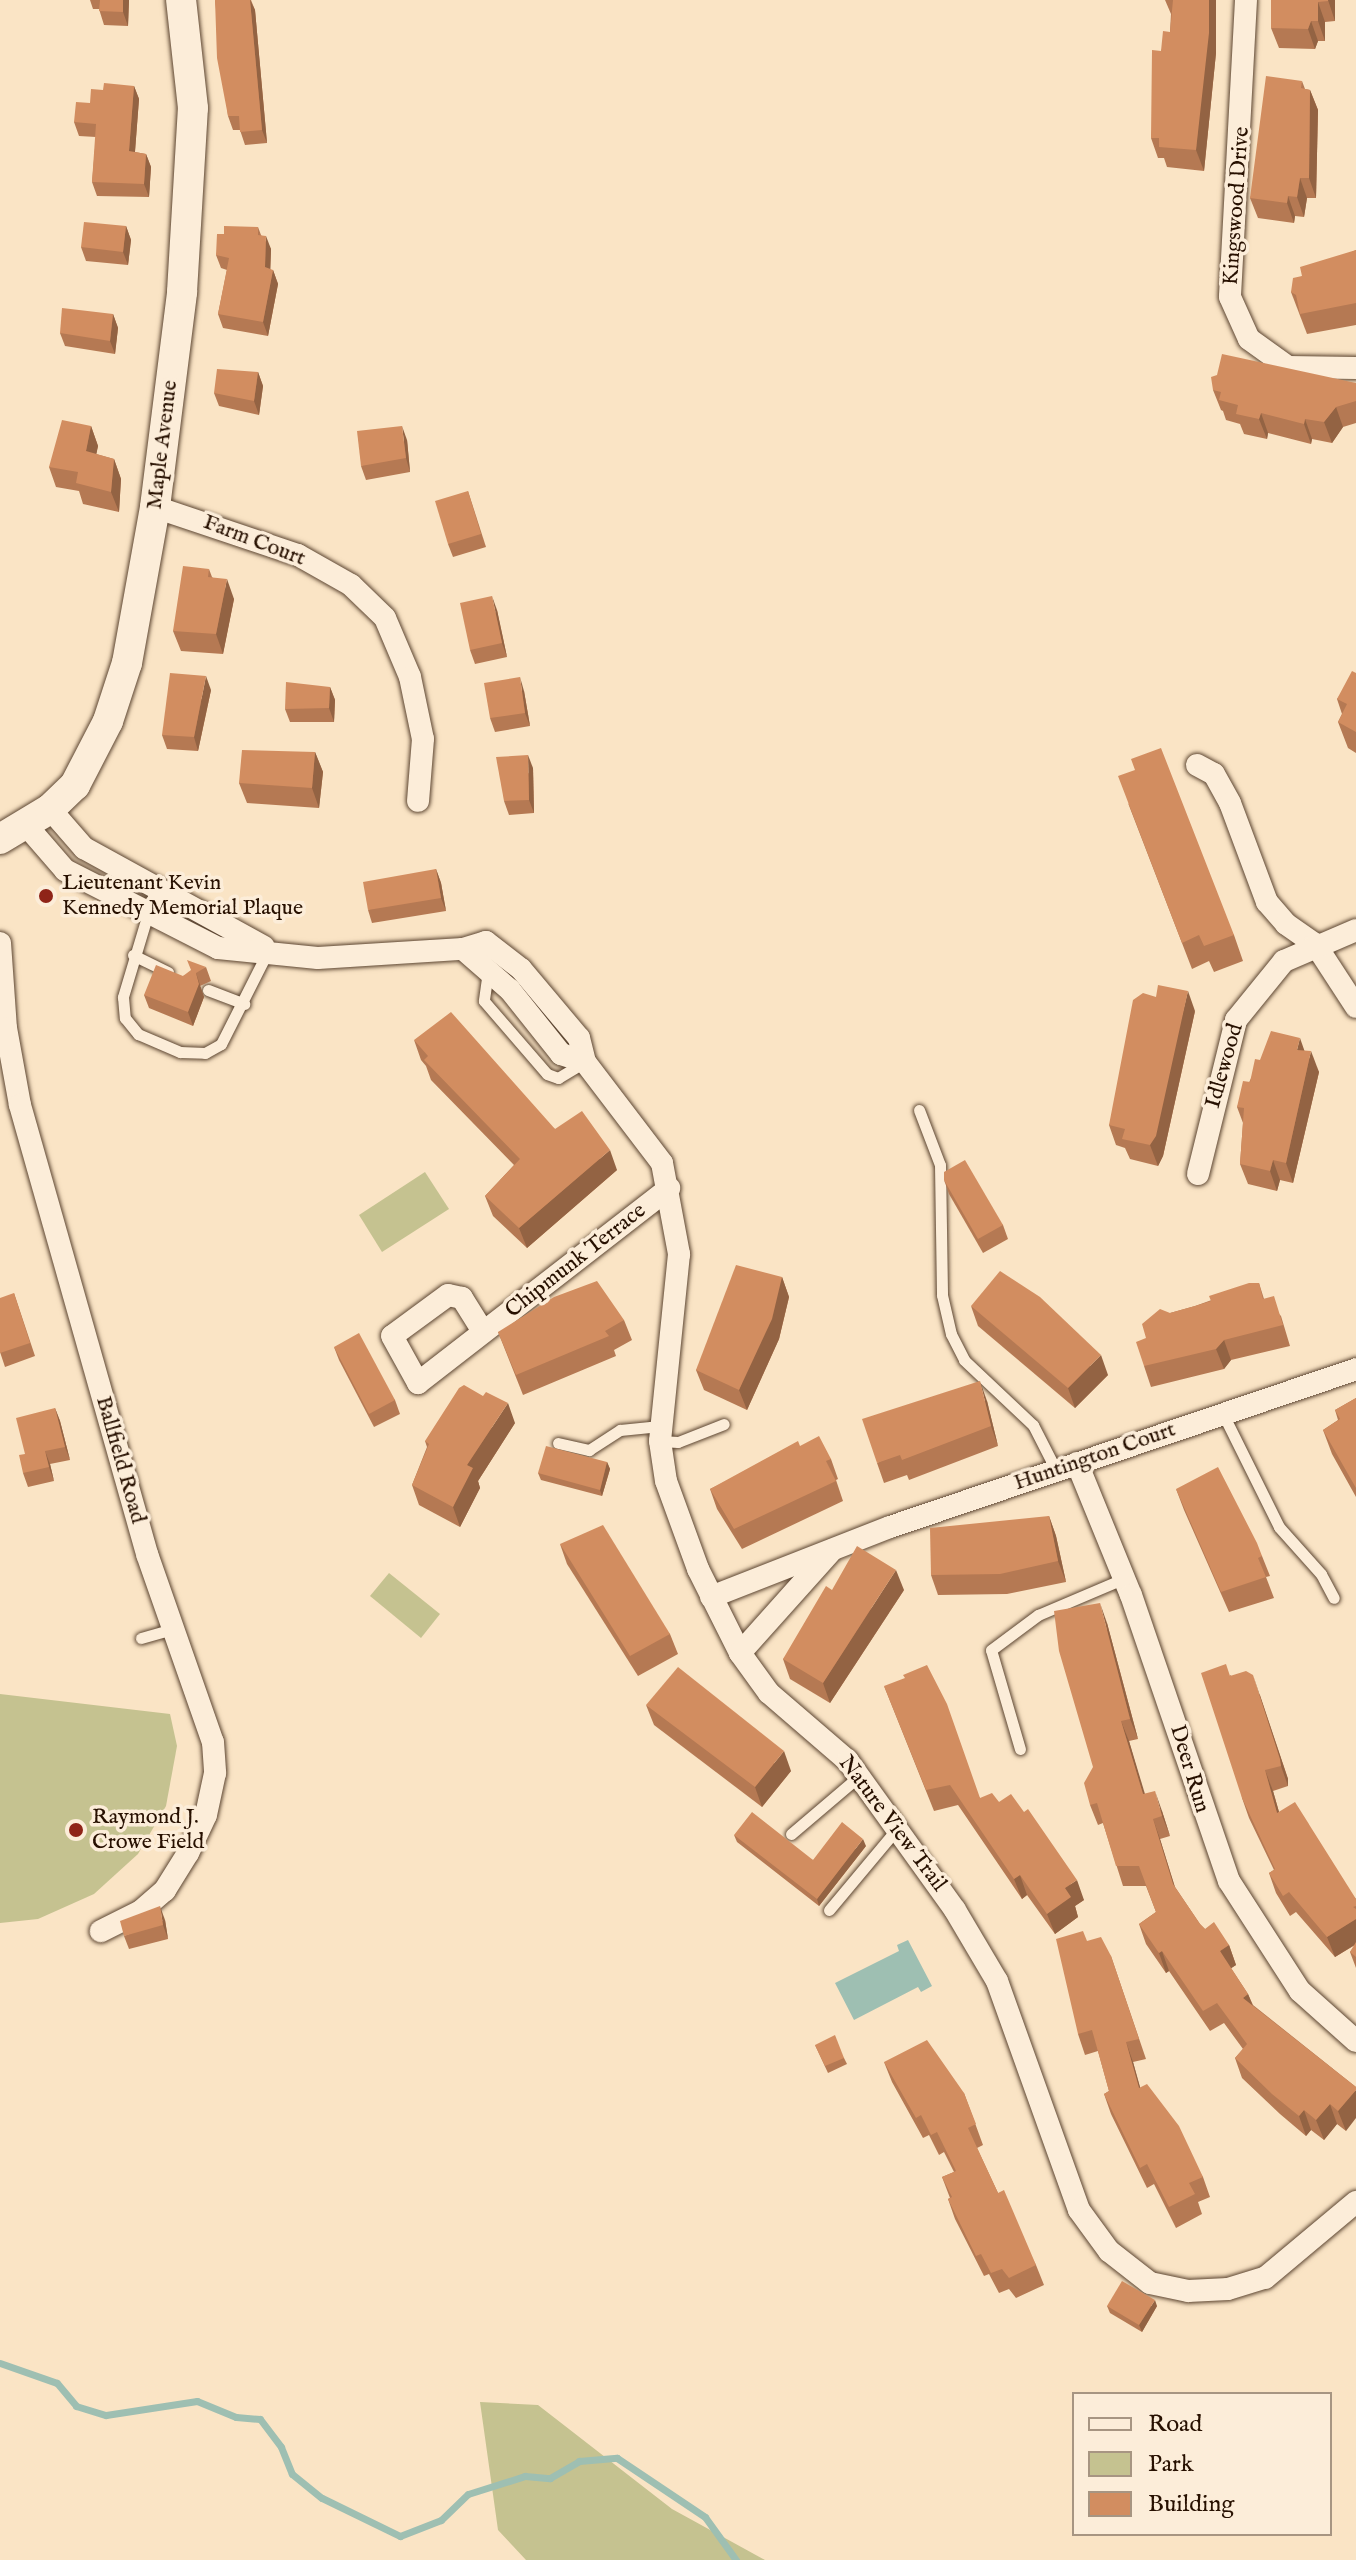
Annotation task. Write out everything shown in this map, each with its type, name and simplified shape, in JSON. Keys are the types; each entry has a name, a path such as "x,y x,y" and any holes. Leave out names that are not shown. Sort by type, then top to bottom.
{"main road":[{"name":"Maple Avenue","path":"25,824 75,785 108,721 127,663 155,507 182,292 193,108 181,0"}],"street":[{"name":"Kingswood Drive","path":"1246,0 1230,297 1249,339 1288,367 1356,368"},
{"name":"Farm Court","path":"155,507 298,555 351,585 385,618 410,677 423,739 418,801"},
{"path":"1197,765 1214,774 1230,803 1267,902 1286,924 1315,944 1356,1007"},
{"name":"Nature View Trail","path":"25,824 84,848 155,890 269,950"},
{"name":"Nature View Trail","path":"25,824 65,870 218,948 269,950 318,958 463,949 486,942 504,951 579,1038 585,1062 648,1139 669,1188 679,1254 660,1434 682,1532 711,1597 740,1653 769,1693 819,1733 858,1777 895,1831 940,1887 997,1981 1079,2210 1109,2251 1150,2283 1188,2291 1228,2289 1265,2278 1356,2202"},
{"name":"Idlewood","path":"1198,1174 1236,1020 1284,961 1315,944 1356,930"},
{"name":"Ballfield Road","path":"0,943 6,1028 20,1105 172,1629 213,1742 215,1773 206,1815 165,1890 141,1911 101,1931"},
{"name":"Nature View Trail","path":"463,949 510,990 561,1054 585,1062"},
{"name":"Chipmunk Terrace","path":"482,1330 512,1312 669,1188"},
{"name":"Huntington Court","path":"711,1597 836,1547 1356,1369"},
{"name":"Deer Run","path":"1066,1466 1123,1579 1229,1881 1300,1991 1356,2041"},
{"name":"Huntington Court","path":"740,1653 836,1547"}],"lane":[{"path":"155,890 133,955 123,997 125,1018 138,1034 180,1052 205,1053 221,1044 269,950"},
{"path":"133,955 188,981"},
{"path":"208,990 244,1004"},
{"path":"919,1110 940,1165 942,1295 951,1334 964,1360 1033,1425 1066,1466"},
{"path":"1223,1414 1279,1527 1321,1574 1334,1598"},
{"path":"558,1443 589,1450 620,1430 660,1434 678,1442 724,1424"},
{"path":"1020,1749 991,1650 1038,1615 1123,1579"},
{"path":"141,1638 172,1629"},
{"path":"791,1834 858,1777"},
{"path":"829,1910 895,1831"}],"green space":[{"path":"425,1172 449,1209 382,1252 359,1215"},
{"path":"389,1573 440,1614 421,1638 370,1596"},
{"name":"Raymond J. Crowe Field","path":"0,1694 170,1714 177,1746 166,1806 138,1854 94,1894 38,1919 0,1923"},
{"path":"480,2402 538,2405 672,2509 765,2560 526,2560 498,2530"}],"shaded area":[{"path":"908,1940 932,1986 921,1992 918,1987 854,2020 835,1983 899,1951 897,1945"}],"building":[{"path":"100,0 123,0 123,12 99,11"},
{"path":"215,0 250,0 262,130 240,132 239,116 228,116 217,58"},
{"path":"1173,0 1209,0 1209,33 1196,150 1159,147 1159,138 1151,138 1152,50 1161,51 1163,31 1170,32"},
{"path":"1271,0 1328,1 1318,2 1318,21 1311,21 1308,29 1271,28"},
{"path":"1266,76 1302,81 1301,88 1310,90 1309,178 1300,178 1297,197 1288,196 1287,203 1250,198"},
{"path":"104,83 134,86 129,151 146,154 144,184 92,182 96,124 74,122 76,102 90,103 91,89 103,90"},
{"path":"84,222 126,226 123,252 81,247"},
{"path":"224,226 258,227 258,235 266,236 265,267 273,270 263,322 218,314 229,258 216,255 217,234 224,234"},
{"path":"1356,250 1356,303 1300,314 1296,295 1291,292 1293,278 1302,276 1300,267"},
{"path":"62,308 113,314 110,341 60,333"},
{"path":"1222,354 1356,383 1356,401 1336,407 1324,422 1305,419 1304,424 1261,413 1259,419 1236,414 1238,405 1219,400 1221,392 1213,390 1211,377 1217,375"},
{"path":"217,369 258,372 254,401 214,393"},
{"path":"62,420 91,426 86,451 114,459 111,492 76,483 78,472 49,467"},
{"path":"402,426 406,458 361,466 357,431"},
{"path":"468,491 481,534 448,544 435,501"},
{"path":"183,566 209,569 208,577 227,579 216,634 173,631"},
{"path":"492,596 502,643 470,650 460,603"},
{"path":"1352,671 1356,673 1356,732 1338,722 1347,704 1337,699"},
{"path":"170,673 206,676 194,737 162,735"},
{"path":"520,677 525,713 490,718 484,683"},
{"path":"286,682 330,687 329,708 285,709"},
{"path":"1161,748 1234,935 1204,946 1199,935 1182,943 1118,776 1135,770 1131,759"},
{"path":"242,750 315,752 312,788 239,783"},
{"path":"528,755 529,800 504,801 496,757"},
{"path":"436,869 441,898 368,910 363,882"},
{"path":"187,960 206,967 196,973 199,984 188,1012 144,995 156,965 183,976 191,970"},
{"path":"1158,985 1188,991 1156,1136 1150,1145 1122,1139 1125,1129 1109,1125 1133,1000 1143,993 1156,997"},
{"path":"451,1012 555,1129 582,1111 610,1150 519,1228 485,1196 520,1159 424,1060 428,1056 414,1040"},
{"path":"1271,1031 1300,1038 1297,1050 1311,1051 1286,1163 1273,1160 1270,1171 1240,1164 1244,1108 1237,1107 1243,1081 1250,1082 1255,1059 1260,1060"},
{"path":"965,1160 1003,1225 978,1239 944,1180 944,1172"},
{"path":"736,1265 782,1277 772,1319 739,1390 696,1370"},
{"path":"1000,1271 1040,1297 1101,1355 1068,1388 971,1306"},
{"path":"597,1281 624,1320 605,1331 609,1336 516,1375 498,1332 554,1297"},
{"path":"1249,1283 1259,1283 1263,1299 1274,1296 1283,1325 1224,1340 1216,1349 1144,1366 1136,1342 1146,1338 1142,1324 1160,1309 1170,1313 1195,1306 1211,1301 1209,1296"},
{"path":"14,1293 30,1343 0,1353 0,1298"},
{"path":"359,1333 395,1400 369,1414 334,1347"},
{"path":"980,1381 991,1426 902,1460 900,1455 877,1463 862,1419"},
{"path":"464,1385 483,1396 486,1392 508,1403 467,1465 473,1468 453,1507 412,1485 429,1444 425,1441"},
{"path":"1356,1398 1356,1488 1323,1430 1340,1419 1335,1410"},
{"path":"55,1408 65,1447 45,1451 49,1467 23,1473 19,1455 25,1454 16,1418"},
{"path":"819,1436 831,1459 826,1461 836,1481 734,1529 710,1489 798,1441 800,1446"},
{"path":"546,1446 607,1462 600,1490 538,1473"},
{"path":"1218,1467 1257,1543 1262,1556 1258,1558 1266,1577 1221,1592 1176,1489"},
{"path":"1049,1516 1058,1561 1000,1574 931,1575 930,1528"},
{"path":"603,1525 670,1634 630,1656 560,1544"},
{"path":"857,1546 896,1570 823,1683 783,1659 826,1586 832,1590"},
{"path":"1100,1603 1130,1719 1121,1721 1143,1794 1155,1791 1162,1816 1153,1819 1173,1884 1200,1924 1205,1929 1214,1922 1229,1945 1220,1951 1248,1994 1243,1998 1356,2087 1338,2111 1330,2104 1316,2120 1304,2110 1299,2116 1272,2094 1235,2058 1247,2044 1217,2003 1203,2011 1162,1951 1159,1953 1139,1924 1156,1912 1139,1866 1116,1866 1097,1803 1090,1805 1084,1783 1093,1767 1059,1651 1054,1611"},
{"path":"1226,1664 1230,1676 1246,1671 1253,1675 1280,1759 1281,1766 1265,1770 1277,1813 1295,1802 1356,1899 1356,1906 1353,1907 1356,1909 1356,1919 1327,1937 1289,1892 1283,1896 1269,1873 1275,1869 1242,1798 1201,1673"},
{"path":"927,1665 947,1704 980,1798 992,1793 999,1802 1011,1794 1024,1812 1028,1809 1077,1880 1065,1888 1071,1897 1047,1914 1020,1875 1014,1879 950,1785 926,1790 884,1686"},
{"path":"678,1667 784,1751 755,1787 646,1705"},
{"path":"752,1812 813,1860 842,1822 863,1839 817,1899 734,1835"},
{"path":"160,1906 163,1925 124,1936 120,1921"},
{"path":"1083,1931 1087,1941 1101,1937 1111,1956 1139,2039 1126,2042 1139,2088 1147,2084 1179,2126 1203,2177 1189,2183 1195,2194 1169,2207 1147,2164 1140,2168 1104,2094 1109,2091 1092,2030 1078,2034 1056,1939"},
{"path":"1356,1942 1356,1957 1350,1952"},
{"path":"835,2035 844,2058 825,2066 815,2045"},
{"path":"927,2040 964,2093 976,2124 968,2128 998,2193 1004,2190 1036,2265 1009,2278 1002,2269 991,2273 981,2254 976,2256 948,2199 952,2197 942,2177 956,2171 937,2132 931,2135 921,2115 916,2118 884,2062"},
{"path":"1122,2281 1155,2300 1139,2325 1107,2306"}],"waterway":[{"path":"0,2363 57,2383 76,2406 106,2415 197,2401 236,2417 260,2419 281,2447 292,2474 322,2498 400,2536 441,2520 468,2494 525,2476 550,2478 579,2461 617,2458 705,2517 736,2560"}],"place":[{"name":"Lieutenant Kevin Kennedy Memorial Plaque","path":"46,896"},
{"name":"Raymond J. Crowe Field","path":"76,1830"}]}
